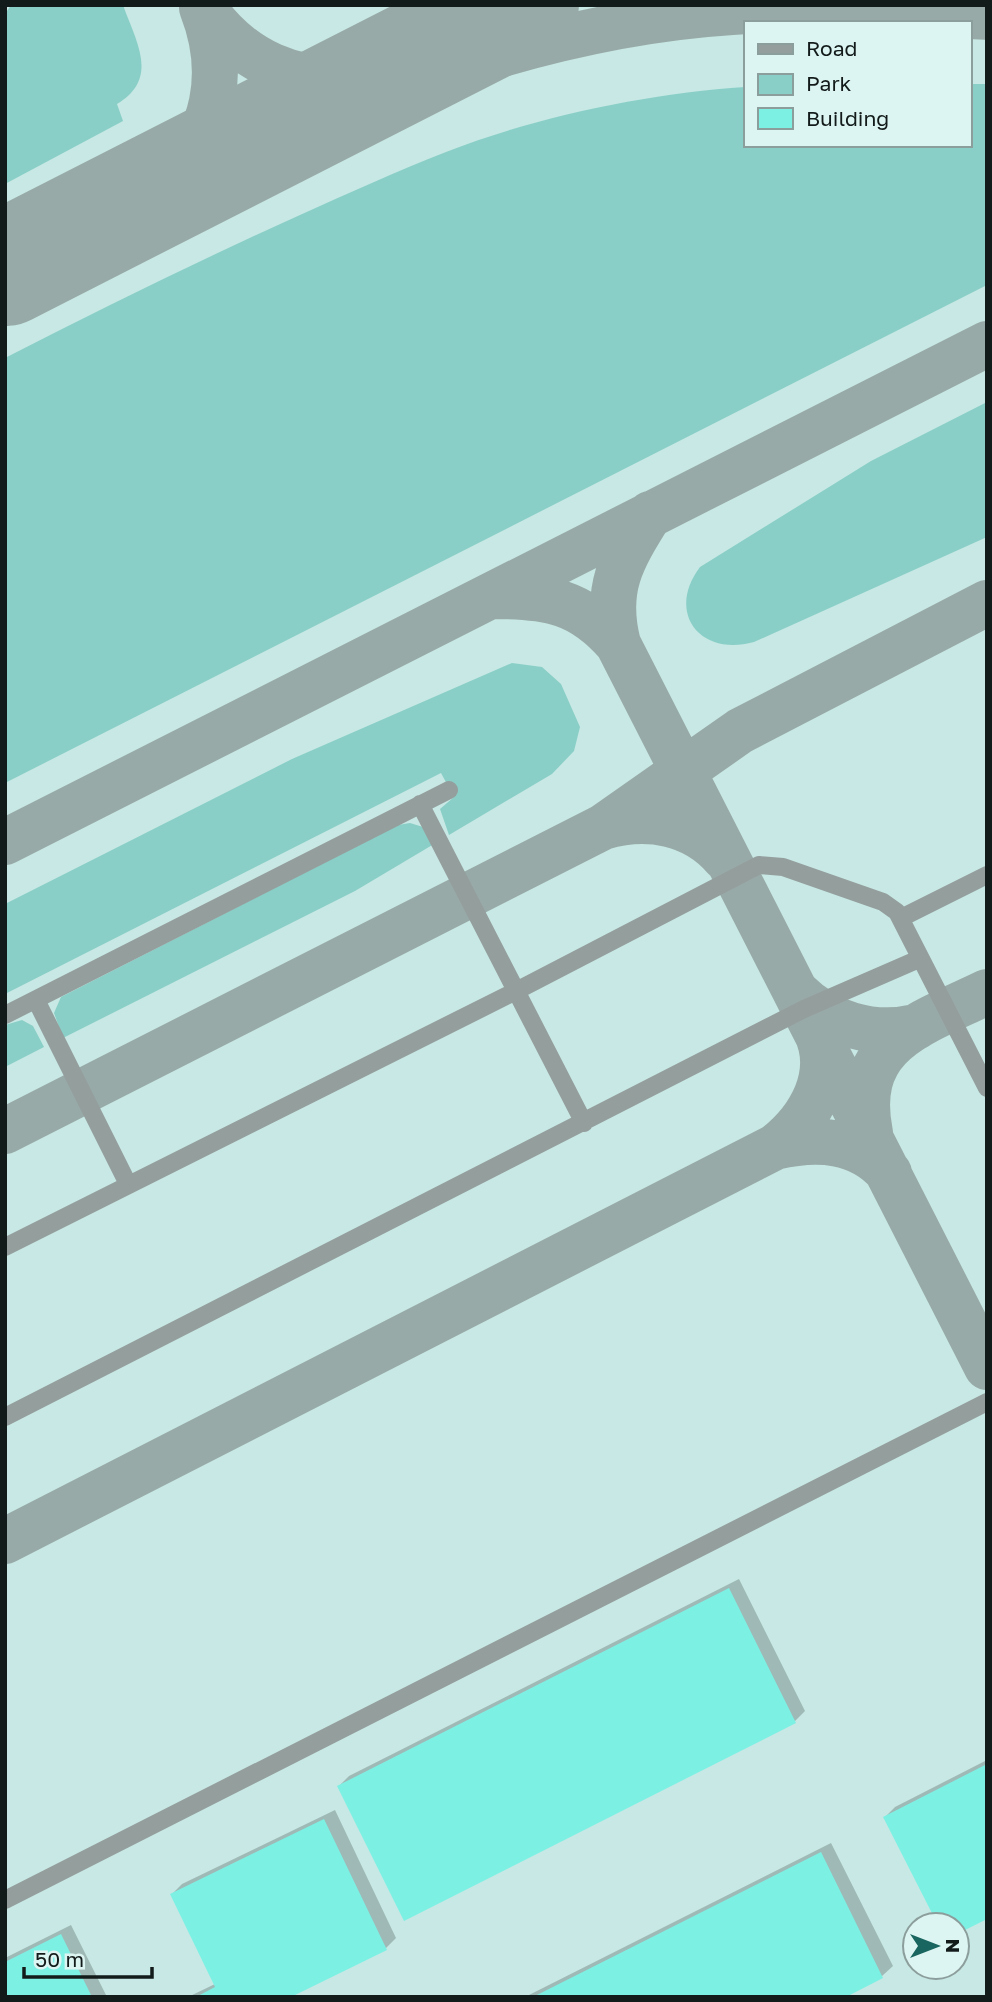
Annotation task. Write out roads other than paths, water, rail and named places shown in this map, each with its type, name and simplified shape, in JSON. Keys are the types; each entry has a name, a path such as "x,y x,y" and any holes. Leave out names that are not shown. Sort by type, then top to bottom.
{"lane":[{"path":"5,1015 449,790"},
{"path":"420,804 518,990 584,1123"},
{"path":"5,1247 518,990 759,865 783,867 883,902 901,918 919,959 987,1088"},
{"path":"901,918 987,875"},
{"path":"5,1417 804,1009 919,959"},
{"path":"36,1000 128,1184"},
{"path":"5,1900 987,1402"}]}
